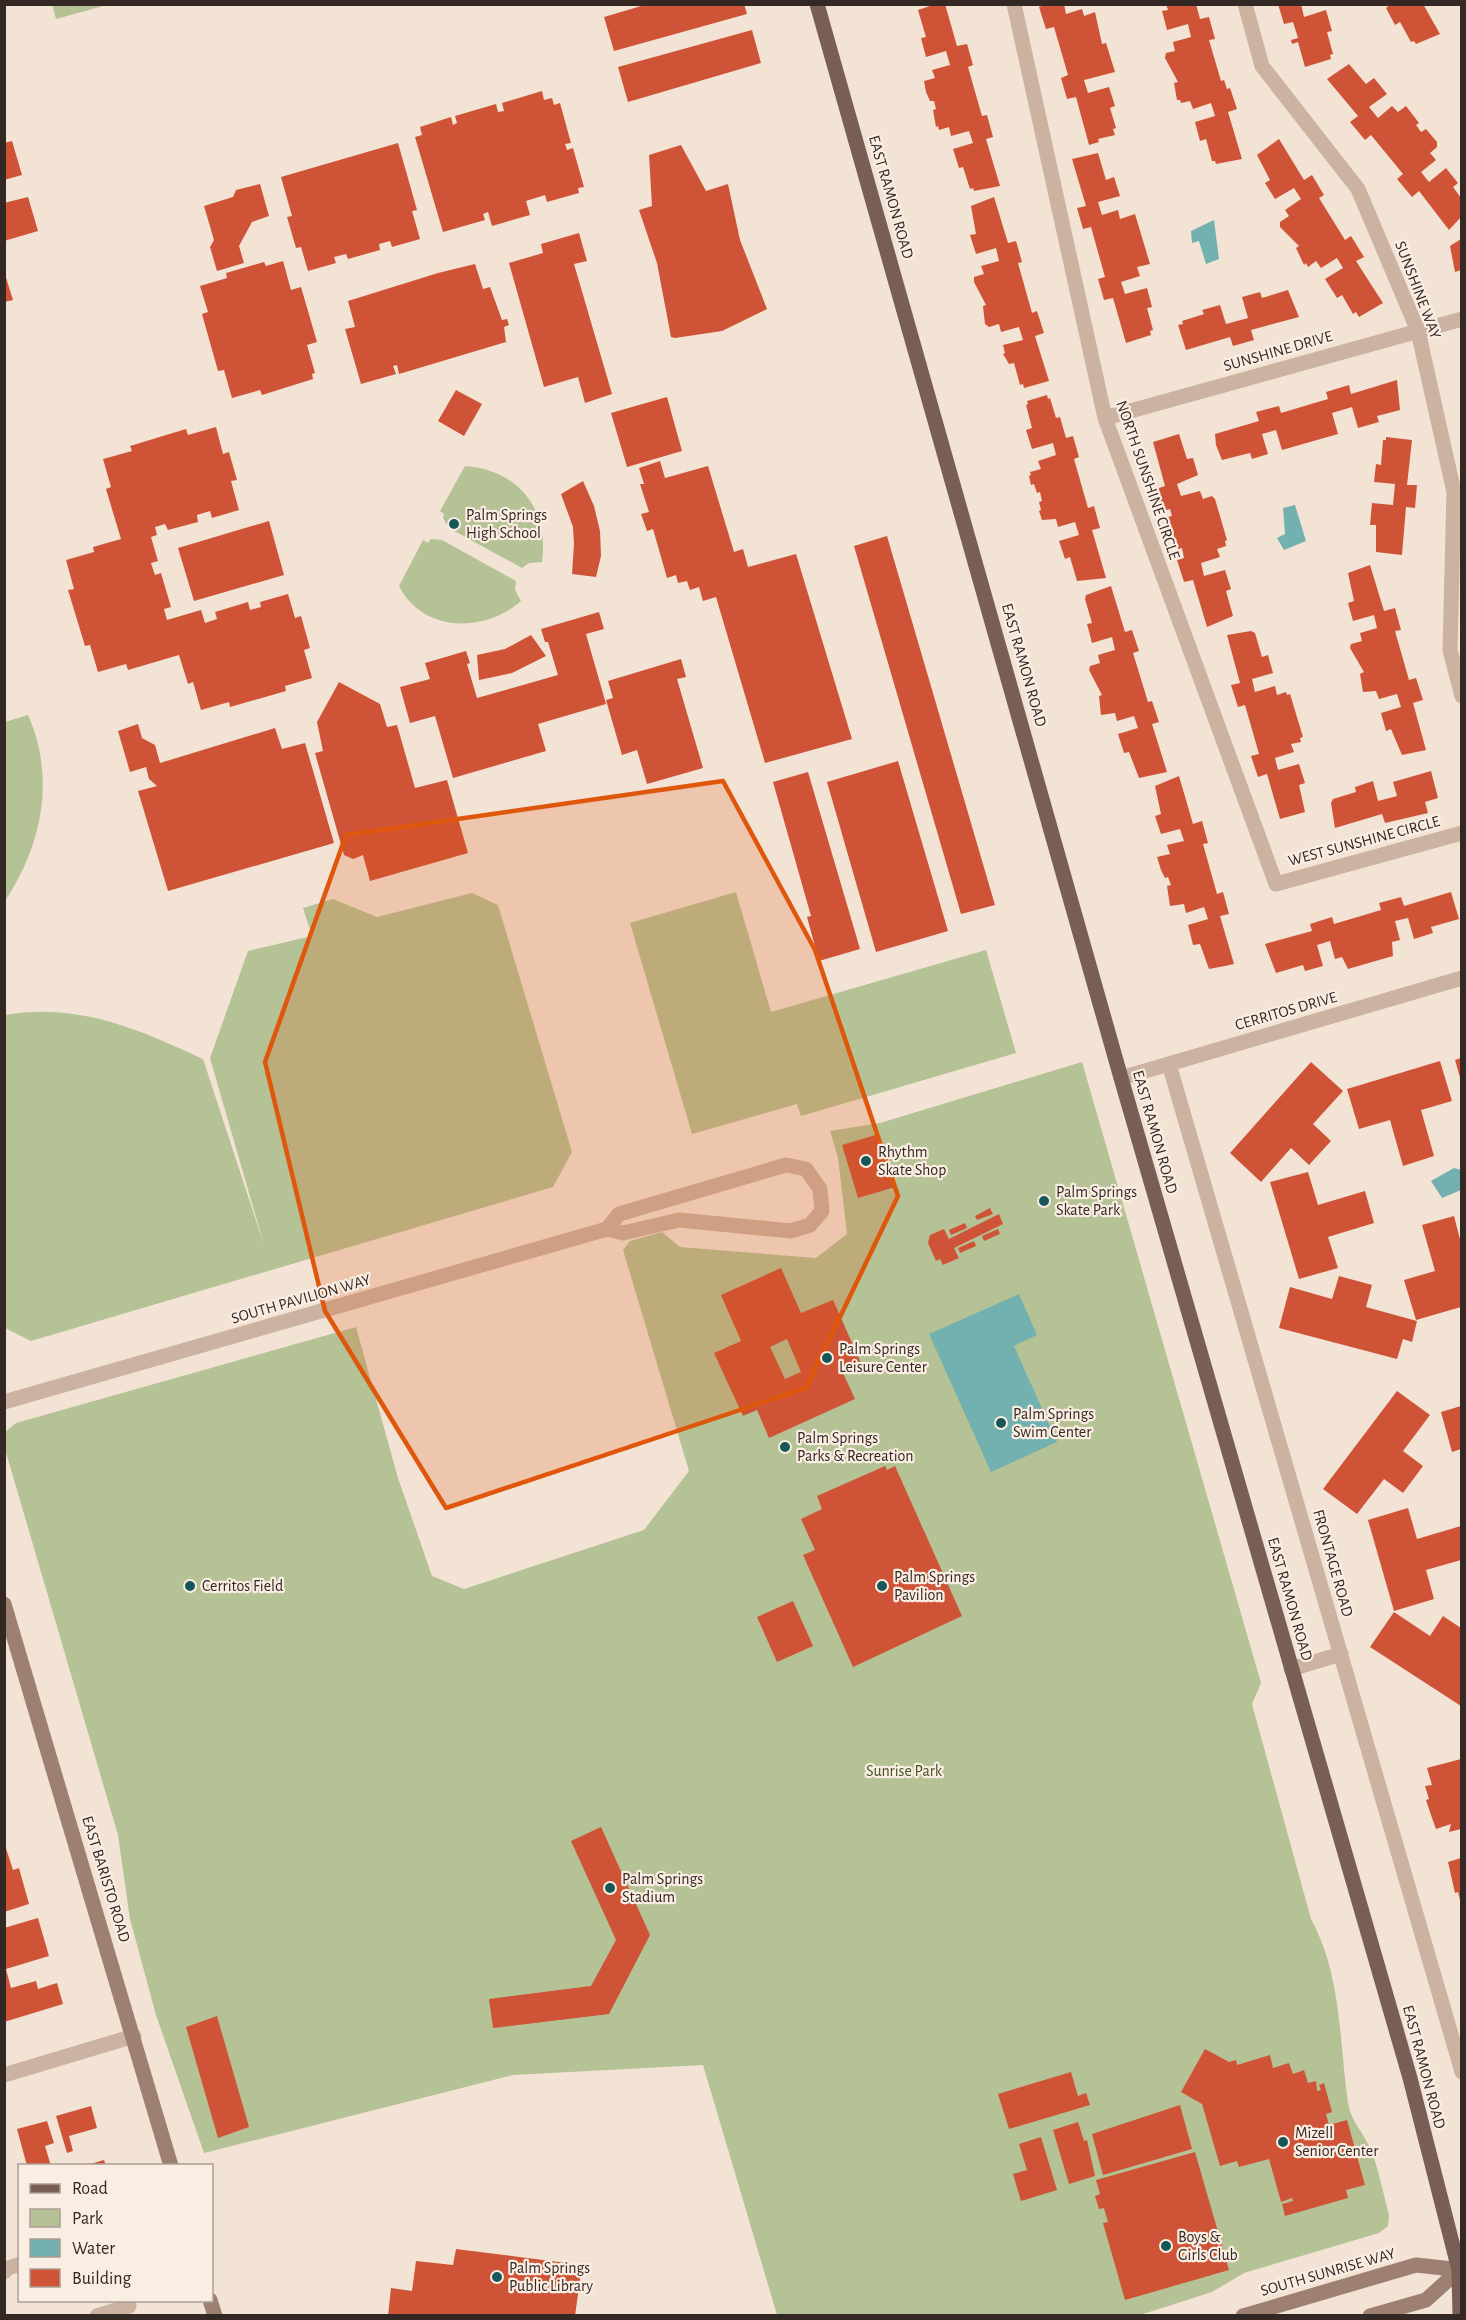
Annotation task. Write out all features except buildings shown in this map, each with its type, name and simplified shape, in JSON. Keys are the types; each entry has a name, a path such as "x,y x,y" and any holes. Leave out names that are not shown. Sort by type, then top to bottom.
{"main road":[{"name":"EAST RAMON ROAD","path":"817,4 1121,1078 1410,2078 1461,2271 1460,2316"}],"street":[{"name":"NORTH SUNSHINE CIRCLE","path":"1014,4 1105,418 1276,884"},
{"name":"SUNSHINE WAY","path":"1245,4 1262,66 1358,189 1418,331 1454,492 1450,650 1461,696"},
{"name":"SUNSHINE DRIVE","path":"1105,418 1461,319"},
{"name":"WEST SUNSHINE CIRCLE","path":"1276,884 1461,832"},
{"name":"CERRITOS DRIVE","path":"1121,1078 1461,978"},
{"name":"FRONTAGE ROAD","path":"1169,1064 1461,2072"},
{"name":"SOUTH PAVILION WAY","path":"4,1402 607,1229 623,1233 678,1220 791,1231 810,1225 822,1211 820,1189 806,1169 786,1165 619,1214 607,1229"},
{"name":"EAST BARISTO ROAD","path":"4,1604 170,2164"},
{"path":"1291,1669 1341,1654"},
{"path":"4,2076 134,2036"},
{"path":"4,2272 18,2265"},
{"name":"SOUTH SUNRISE WAY","path":"1243,2316 1416,2265 1461,2271"},
{"path":"1370,2316 1426,2300 1461,2271"},
{"path":"97,2316 130,2307"}],"highlighted area":[{"path":"723,781 815,950 898,1196 806,1388 446,1508 325,1311 265,1062 346,835"}],"green space":[{"path":"52,4 107,4 107,5 56,19"},
{"path":"465,466 501,475 515,484 526,496 535,509 541,525 542,562 529,563 522,568 449,528 443,518 444,514 440,511"},
{"path":"431,539 442,540 516,581 515,590 521,601 506,612 472,623 438,620 423,612 409,601 399,586 423,540 428,543"},
{"path":"28,715 37,739 41,763 43,787 41,811 28,857 5,901 5,722"},
{"path":"736,892 771,1012 986,950 1016,1053 801,1116 797,1104 692,1134 630,923"},
{"path":"472,893 498,905 572,1152 553,1187 31,1341 5,1328 5,1015 58,1012 83,1015 131,1028 203,1059 264,1245 210,1058 248,951 312,936 303,908 333,899 377,917"},
{"name":"Sunrise Park","path":"1082,1062 1261,1683 1252,1704 1311,1919 1329,1963 1338,2009 1348,2103 1376,2164 1389,2215 1388,2226 1379,2233 1244,2273 1212,2292 1140,2315 777,2315 703,2065 513,2075 204,2153 156,2015 130,1919 118,1835 5,1449 4,1433 16,1423 356,1327 398,1478 432,1576 464,1589 644,1530 689,1471 623,1250 630,1241 662,1232 680,1247 816,1258 847,1234 838,1158 830,1131 880,1123"}],"water":[{"path":"1214,220 1219,259 1206,264 1199,241 1192,243 1191,231"},
{"path":"1295,505 1306,541 1284,550 1277,538 1285,534 1283,508"},
{"path":"1454,1168 1461,1170 1461,1190 1442,1198 1431,1181"},
{"path":"1019,1294 1037,1335 1014,1346 1057,1442 991,1472 929,1334"}],"place":[{"name":"Palm Springs High School","path":"454,524"},
{"name":"Rhythm Skate Shop","path":"866,1161"},
{"name":"Palm Springs Skate Park","path":"1044,1201"},
{"name":"Palm Springs Leisure Center","path":"827,1358"},
{"name":"Palm Springs Swim Center","path":"1001,1423"},
{"name":"Palm Springs Parks & Recreation","path":"785,1447"},
{"name":"Cerritos Field","path":"190,1586"},
{"name":"Palm Springs Pavilion","path":"882,1586"},
{"name":"Palm Springs Stadium","path":"610,1888"},
{"name":"Mizell Senior Center","path":"1283,2142"},
{"name":"Boys & Girls Club","path":"1166,2246"},
{"name":"Palm Springs Public Library","path":"497,2277"}]}
